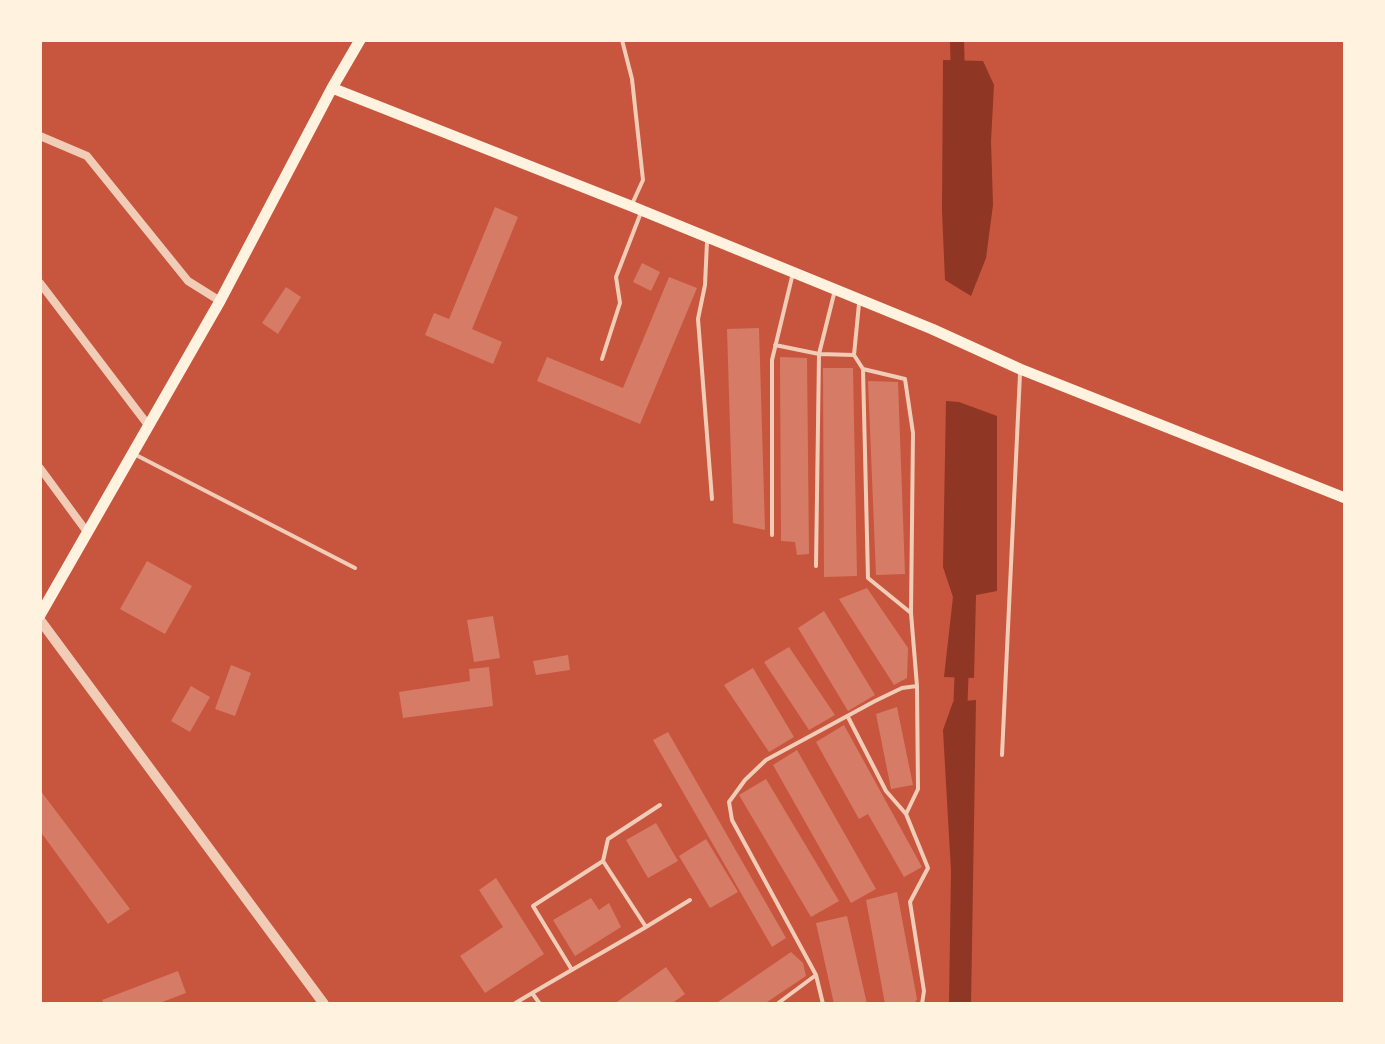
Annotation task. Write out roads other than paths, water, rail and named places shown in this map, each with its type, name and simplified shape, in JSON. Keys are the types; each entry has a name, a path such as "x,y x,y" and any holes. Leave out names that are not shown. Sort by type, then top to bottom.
{"main road":[{"path":"40,618 220,301 360,40"},
{"path":"332,88 1345,498"}],"street":[{"path":"40,136 87,156 188,281 220,301"},
{"path":"40,283 148,425"},
{"path":"40,468 87,532"},
{"path":"40,618 324,1004"}],"lane":[{"path":"602,359 620,303 616,278 643,180 632,79 622,40"},
{"path":"707,237 698,319 712,499"},
{"path":"772,535 772,360 793,272"},
{"path":"816,566 819,354 835,289"},
{"path":"860,299 854,355 863,369 868,578 911,613"},
{"path":"774,345 819,354 854,355"},
{"path":"863,369 905,379 913,433 911,613 917,686 918,789 906,814"},
{"path":"1002,756 1020,369"},
{"path":"132,452 355,568"},
{"path":"823,1004 816,975 732,820 728,802 766,760 902,688 917,686"},
{"path":"848,717 886,791 906,814 928,868 910,902 924,992 922,1004"},
{"path":"572,970 533,906 602,861 608,839 660,805"},
{"path":"602,861 646,927"},
{"path":"514,1004 690,900"},
{"path":"777,1004 816,975"},
{"path":"532,993 540,1004"}],"waterway":[{"path":"957,40 958,79"},
{"path":"960,716 962,663"}]}
